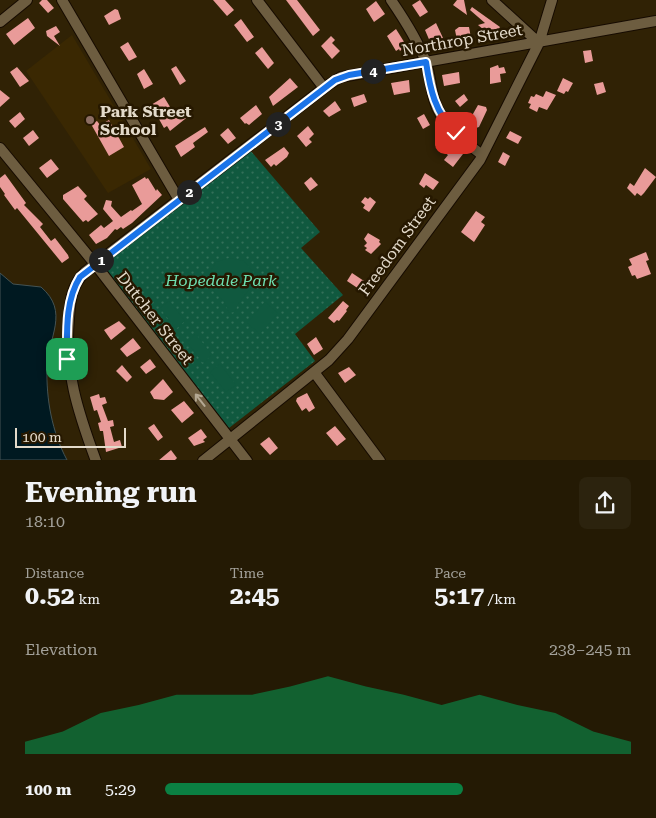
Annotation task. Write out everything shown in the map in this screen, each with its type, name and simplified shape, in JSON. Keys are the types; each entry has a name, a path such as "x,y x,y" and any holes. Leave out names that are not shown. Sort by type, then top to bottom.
{"street":[{"path":"0,22 27,0"},
{"path":"62,0 178,200"},
{"path":"257,0 324,88"},
{"path":"391,0 408,26 426,62 432,94 442,117 456,133 482,155"},
{"path":"492,0 538,43"},
{"name":"Freedom Street","path":"203,460 332,357 348,339 482,155 538,43 552,0"},
{"name":"Northrop Street","path":"96,460 72,383 67,359 72,291 80,277 95,264 324,88 349,75 656,21"},
{"name":"Dutcher Street","path":"0,148 95,264 247,460"},
{"path":"314,372 380,460"}],"shaded area":[{"name":"Park Street School","path":"72,35 151,169 108,193 26,71"}],"green space":[{"name":"Hopedale Park","path":"250,150 320,232 301,248 343,295 295,334 315,361 229,428 102,266"},
{"path":"229,258 244,261 258,278 238,304 235,312 229,313 224,301 204,282 216,262"},
{"path":"169,301 185,321 176,329 160,308"},
{"path":"265,302 278,313 260,334 247,323"},
{"path":"196,334 212,355 203,363 187,342"},
{"path":"220,364 236,385 226,392 210,372"}],"water":[{"path":"0,273 13,284 41,287 50,296 54,306 56,315 55,325 47,367 48,391 51,415 57,438 67,460 0,460"}],"building":[{"path":"42,0 47,0 54,8 48,13 39,3"},
{"path":"213,0 225,0 234,10 227,16"},
{"path":"286,0 297,0 320,30 313,36"},
{"path":"420,0 428,12 420,17 412,5"},
{"path":"457,0 464,0 467,15 453,5"},
{"path":"376,1 385,14 374,22 366,9"},
{"path":"472,7 500,27 496,33 492,30 489,34 478,25 485,23 470,10"},
{"path":"115,9 118,10 121,19 109,25 104,16"},
{"path":"28,18 35,28 14,45 6,34"},
{"path":"241,19 254,37 247,42 234,25"},
{"path":"436,23 443,38 431,44 425,30"},
{"path":"56,26 60,32 54,36 60,46 47,36 46,31"},
{"path":"459,27 469,27 471,38 457,40 455,30"},
{"path":"396,29 406,45 400,51 399,49 396,51 387,36"},
{"path":"331,36 335,40 332,43 340,51 332,59 321,46"},
{"path":"128,42 137,57 129,61 120,47"},
{"path":"262,47 274,63 268,69 255,53"},
{"path":"591,50 593,61 585,63 583,51"},
{"path":"498,65 499,68 504,67 506,73 500,74 501,82 490,84 490,68"},
{"path":"176,66 186,81 180,85 171,69"},
{"path":"17,67 29,81 20,87 10,72"},
{"path":"144,69 153,84 144,89 137,74"},
{"path":"459,72 460,83 444,86 442,75"},
{"path":"290,78 298,87 273,106 269,97"},
{"path":"563,78 573,83 568,92 566,91 564,94 557,91"},
{"path":"409,80 410,92 394,95 391,83"},
{"path":"603,82 606,92 597,95 594,84"},
{"path":"0,90 10,98 0,107"},
{"path":"546,91 556,95 547,110 539,107 537,112 529,108 531,104 528,103 531,96 534,97 536,94 543,97"},
{"path":"364,94 367,102 354,107 351,98"},
{"path":"464,94 468,100 460,107 455,101"},
{"path":"164,97 175,115 186,108 190,115 170,131 167,126 164,128 151,105"},
{"path":"335,101 341,110 329,117 323,111"},
{"path":"256,105 262,114 249,125 245,124 240,118"},
{"path":"478,105 486,107 487,110 479,127 476,128 469,121"},
{"path":"20,112 25,119 15,128 9,121"},
{"path":"424,114 430,125 423,129 417,118"},
{"path":"109,120 124,147 109,156 91,124 97,121 100,125"},
{"path":"308,126 314,134 309,139 312,142 306,147 297,136"},
{"path":"205,127 208,132 193,143 195,147 181,157 175,146"},
{"path":"228,128 236,138 228,144 220,135"},
{"path":"33,130 39,138 29,146 23,138"},
{"path":"510,131 522,137 518,144 506,138"},
{"path":"441,138 463,154 453,167 444,160 448,155 435,145"},
{"path":"284,147 289,153 287,157 276,166 274,164 271,167 265,160"},
{"path":"503,152 510,156 505,166 498,162"},
{"path":"51,159 59,169 47,178 39,168"},
{"path":"645,168 656,177 641,196 637,193 635,196 627,188 630,183 634,186"},
{"path":"425,173 439,182 433,190 426,185 424,188 419,184"},
{"path":"5,174 26,203 24,205 43,224 40,227 51,241 55,238 68,255 69,258 62,263 4,195 0,187 0,178"},
{"path":"145,177 146,179 148,178 156,191 157,189 162,195 132,223 123,229 121,227 117,230 115,229 107,238 96,244 89,235 101,225 104,228 113,221 103,209 106,200 112,201 111,206 121,217 132,211 142,204 132,185"},
{"path":"311,177 318,185 310,191 304,183"},
{"path":"78,186 87,196 84,199 98,214 88,222 86,220 83,222 63,199 63,195"},
{"path":"365,197 368,199 370,197 376,202 369,212 363,208 365,205 361,202"},
{"path":"476,211 485,217 481,222 485,225 474,242 461,232"},
{"path":"368,233 380,240 381,244 371,254 365,250 367,248 364,246 367,243 364,239"},
{"path":"646,252 649,260 646,261 651,274 637,279 635,275 632,276 628,267 632,265 629,259"},
{"path":"352,273 364,281 359,289 347,281"},
{"path":"343,301 349,306 347,311 339,321 337,320 334,323 328,318"},
{"path":"119,321 126,328 111,340 104,330"},
{"path":"316,337 323,349 314,355 307,344"},
{"path":"133,338 141,348 127,357 120,349"},
{"path":"150,359 156,367 146,374 140,367"},
{"path":"122,365 132,377 127,382 116,371"},
{"path":"349,367 356,375 345,383 338,373"},
{"path":"163,379 173,392 164,400 154,399 150,392"},
{"path":"307,393 315,408 309,412 306,408 302,411 296,401 297,398"},
{"path":"99,394 100,398 105,397 107,403 102,405 108,421 113,420 114,426 110,427 114,442 120,440 122,447 106,452 103,431 100,431 98,423 101,422 97,410 94,411 90,397"},
{"path":"184,401 194,413 182,423 171,410"},
{"path":"154,424 163,437 158,441 148,428"},
{"path":"335,426 346,439 337,446 326,433"},
{"path":"201,429 207,437 203,440 205,442 194,446 188,438"},
{"path":"269,437 278,448 270,455 260,444"},
{"path":"171,450 177,458 175,460 159,460"}],"place":[{"name":"Park Street School","path":"90,120"}],"route":[{"path":"67,359 72,291 80,277 335,80 349,75 426,62 434,101 442,117 456,133"}]}
